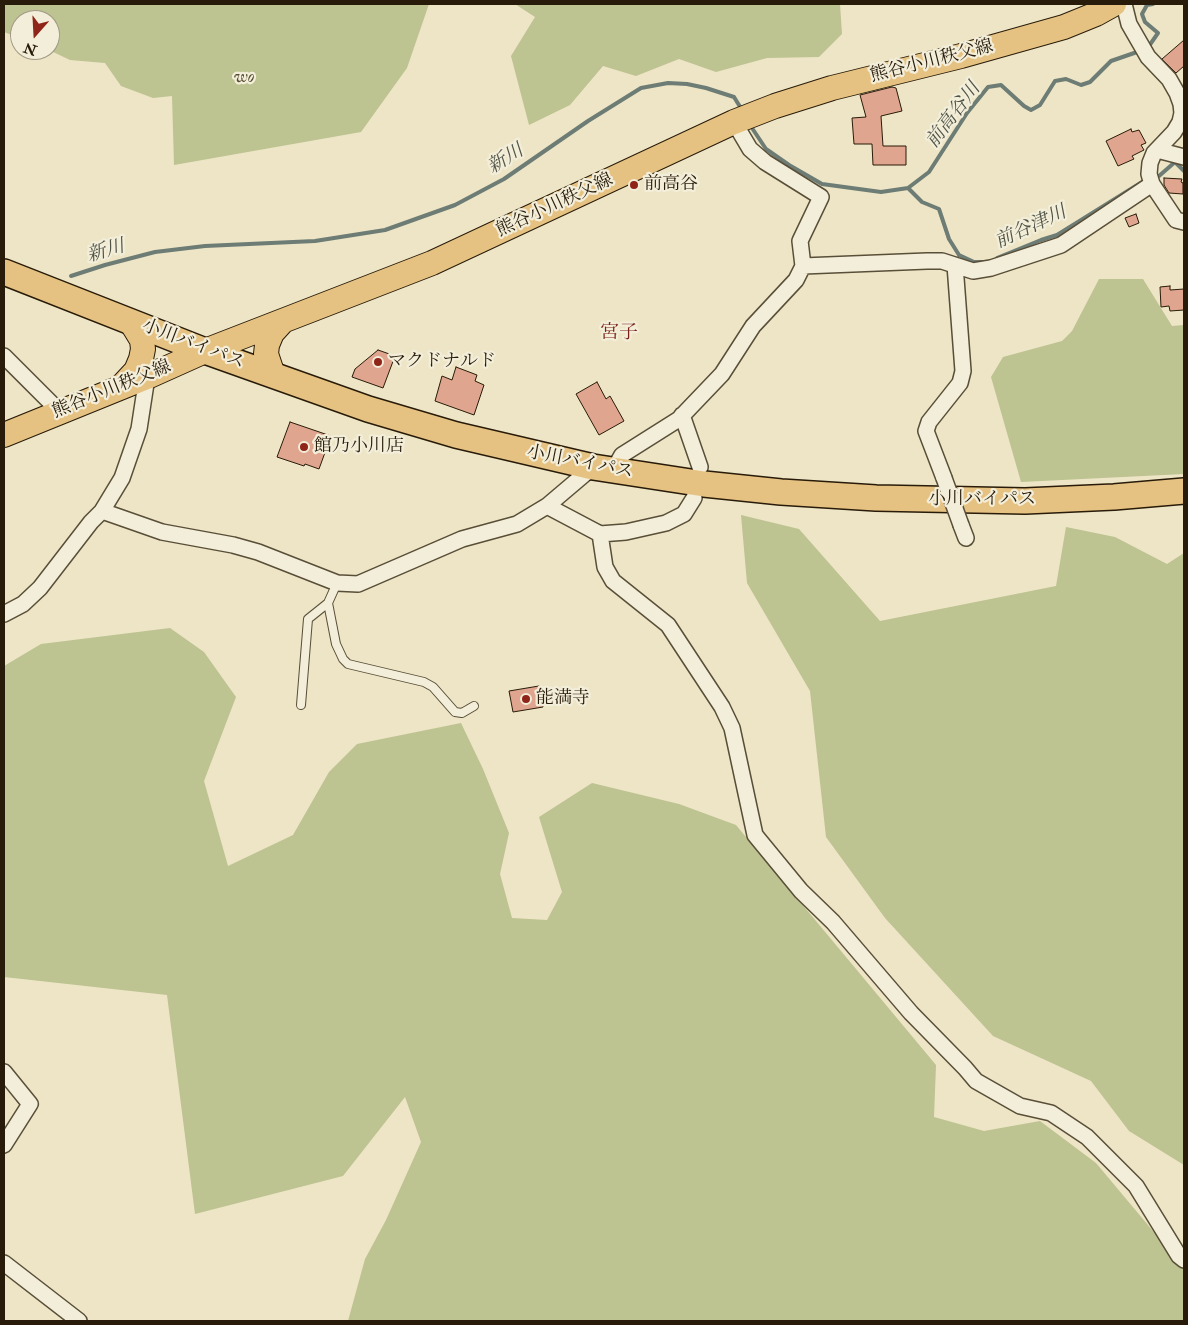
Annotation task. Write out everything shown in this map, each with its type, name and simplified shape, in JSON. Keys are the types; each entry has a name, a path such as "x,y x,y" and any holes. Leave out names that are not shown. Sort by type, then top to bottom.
{"highway":[{"name":"小川バイパス","path":"4,272 205,351 368,409 456,435 603,469 704,484 781,492 876,498 1025,501 1114,497 1184,491"}],"main road":[{"name":"熊谷小川秩父線","path":"4,435 147,377 205,351 432,263 734,122 775,106 832,88 960,56 1064,27 1096,14 1114,4"},
{"path":"121,387 136,370 143,349 142,340 130,322"},
{"path":"273,375 266,354 267,345 272,333 282,322"}],"street":[{"path":"1124,4 1129,24 1148,57 1169,79 1182,102 1180,122 1174,132 1157,150 1150,163 1149,174 1152,184 1176,220 1184,222"},
{"path":"102,511 162,532 232,545 258,552 337,582 358,584 462,539 517,524 547,506 682,415 722,374 753,326 796,280 803,266 800,241 821,197 765,162 750,149 734,122"},
{"path":"1157,150 1184,157"},
{"path":"803,266 942,261 973,271 991,268 1061,245 1152,184"},
{"path":"955,265 963,371 960,382 929,422 926,431 964,532"},
{"path":"4,356 60,412"},
{"path":"4,614 23,604 40,588 91,522 102,511 122,478 139,429 147,377"},
{"path":"682,415 700,467"},
{"path":"547,506 600,534 626,532 666,523 684,514 694,498"},
{"path":"600,534 605,567 613,581 668,625 722,707 732,728 754,835 801,891 833,922 911,1013 965,1068 976,1082 1020,1106 1051,1113 1087,1137 1136,1186 1179,1256 1184,1260"},
{"path":"4,1072 30,1104 4,1145"},
{"path":"4,1263 79,1321"}],"lane":[{"path":"301,705 308,618 328,603 337,582"},
{"path":"328,603 336,644 343,659 348,664 424,682 433,687 455,712 462,713 474,706"}],"green space":[{"name":"wo","path":"4,4 429,4 407,68 361,132 174,165 172,96 153,98 121,86 105,63 70,60 60,55 60,10 10,10 10,34 4,32"},
{"path":"515,4 840,4 842,34 819,57 767,58 716,72 679,59 636,76 603,66 570,105 529,125 511,56 535,17"},
{"path":"1099,279 1143,279 1172,326 1184,325 1184,474 1021,482 991,377 1003,357 1062,341 1072,331"},
{"path":"741,515 799,529 880,621 1056,586 1066,527 1115,537 1167,564 1184,553 1184,1165 1129,1131 1091,1081 993,1036 885,918 826,837 810,691 747,583"},
{"path":"170,628 204,652 236,697 204,781 228,866 293,835 329,772 357,744 461,723 483,769 509,833 500,874 512,918 547,920 562,892 539,817 592,783 679,804 736,825 936,1065 934,1117 984,1131 1040,1121 1096,1163 1184,1268 1184,1321 348,1321 365,1259 386,1220 421,1142 405,1097 343,1176 195,1214 167,995 4,977 4,666 41,644"}],"building":[{"path":"1184,40 1184,66 1176,73 1162,59"},
{"path":"892,87 896,88 902,111 881,116 883,146 906,146 906,165 873,165 872,144 854,144 852,118 866,117 860,95"},
{"path":"1131,129 1132,132 1139,130 1146,143 1141,145 1144,150 1132,156 1134,159 1118,166 1106,141"},
{"path":"1164,178 1182,179 1183,194 1169,193 1164,185"},
{"path":"1136,214 1139,223 1129,227 1125,218"},
{"path":"1170,286 1170,290 1184,289 1184,310 1170,311 1169,306 1161,307 1160,287"},
{"name":"マクドナルド","path":"378,350 395,356 383,388 352,377 355,369"},
{"path":"456,367 477,375 475,381 484,385 474,415 435,401 442,376 452,380"},
{"path":"597,382 606,399 610,396 624,421 599,435 576,394"},
{"name":"館乃小川店","path":"290,422 331,436 319,469 277,457"},
{"name":"能満寺","path":"539,686 543,707 513,712 509,691"}],"waterway":[{"name":"前高谷川","path":"1146,47 1149,46 1158,33 1145,22 1142,14 1147,5 1153,4"},
{"name":"前高谷川","path":"750,125 766,149 822,184 881,192 908,188 929,172 967,113 988,87 1001,85 1031,110 1040,105 1055,81 1066,79 1081,85 1090,82 1111,61 1140,51"},
{"name":"新川","path":"71,276 155,252 205,246 315,241 385,230 455,205 504,179 588,121 641,88 668,83 706,88 734,97 742,110"},
{"name":"前谷津川","path":"1154,177 1159,176 1175,162 1184,171"},
{"name":"前谷津川","path":"997,258 1057,235 1147,179"},
{"name":"前谷津川","path":"908,188 922,202 939,209 949,239 959,255 974,262 986,262"}],"place":[{"name":"前高谷","path":"634,185"},
{"name":"マクドナルド","path":"378,362"},
{"name":"館乃小川店","path":"304,447"},
{"name":"能満寺","path":"526,699"}],"district":[{"name":"宮子","path":"619,334"}]}
